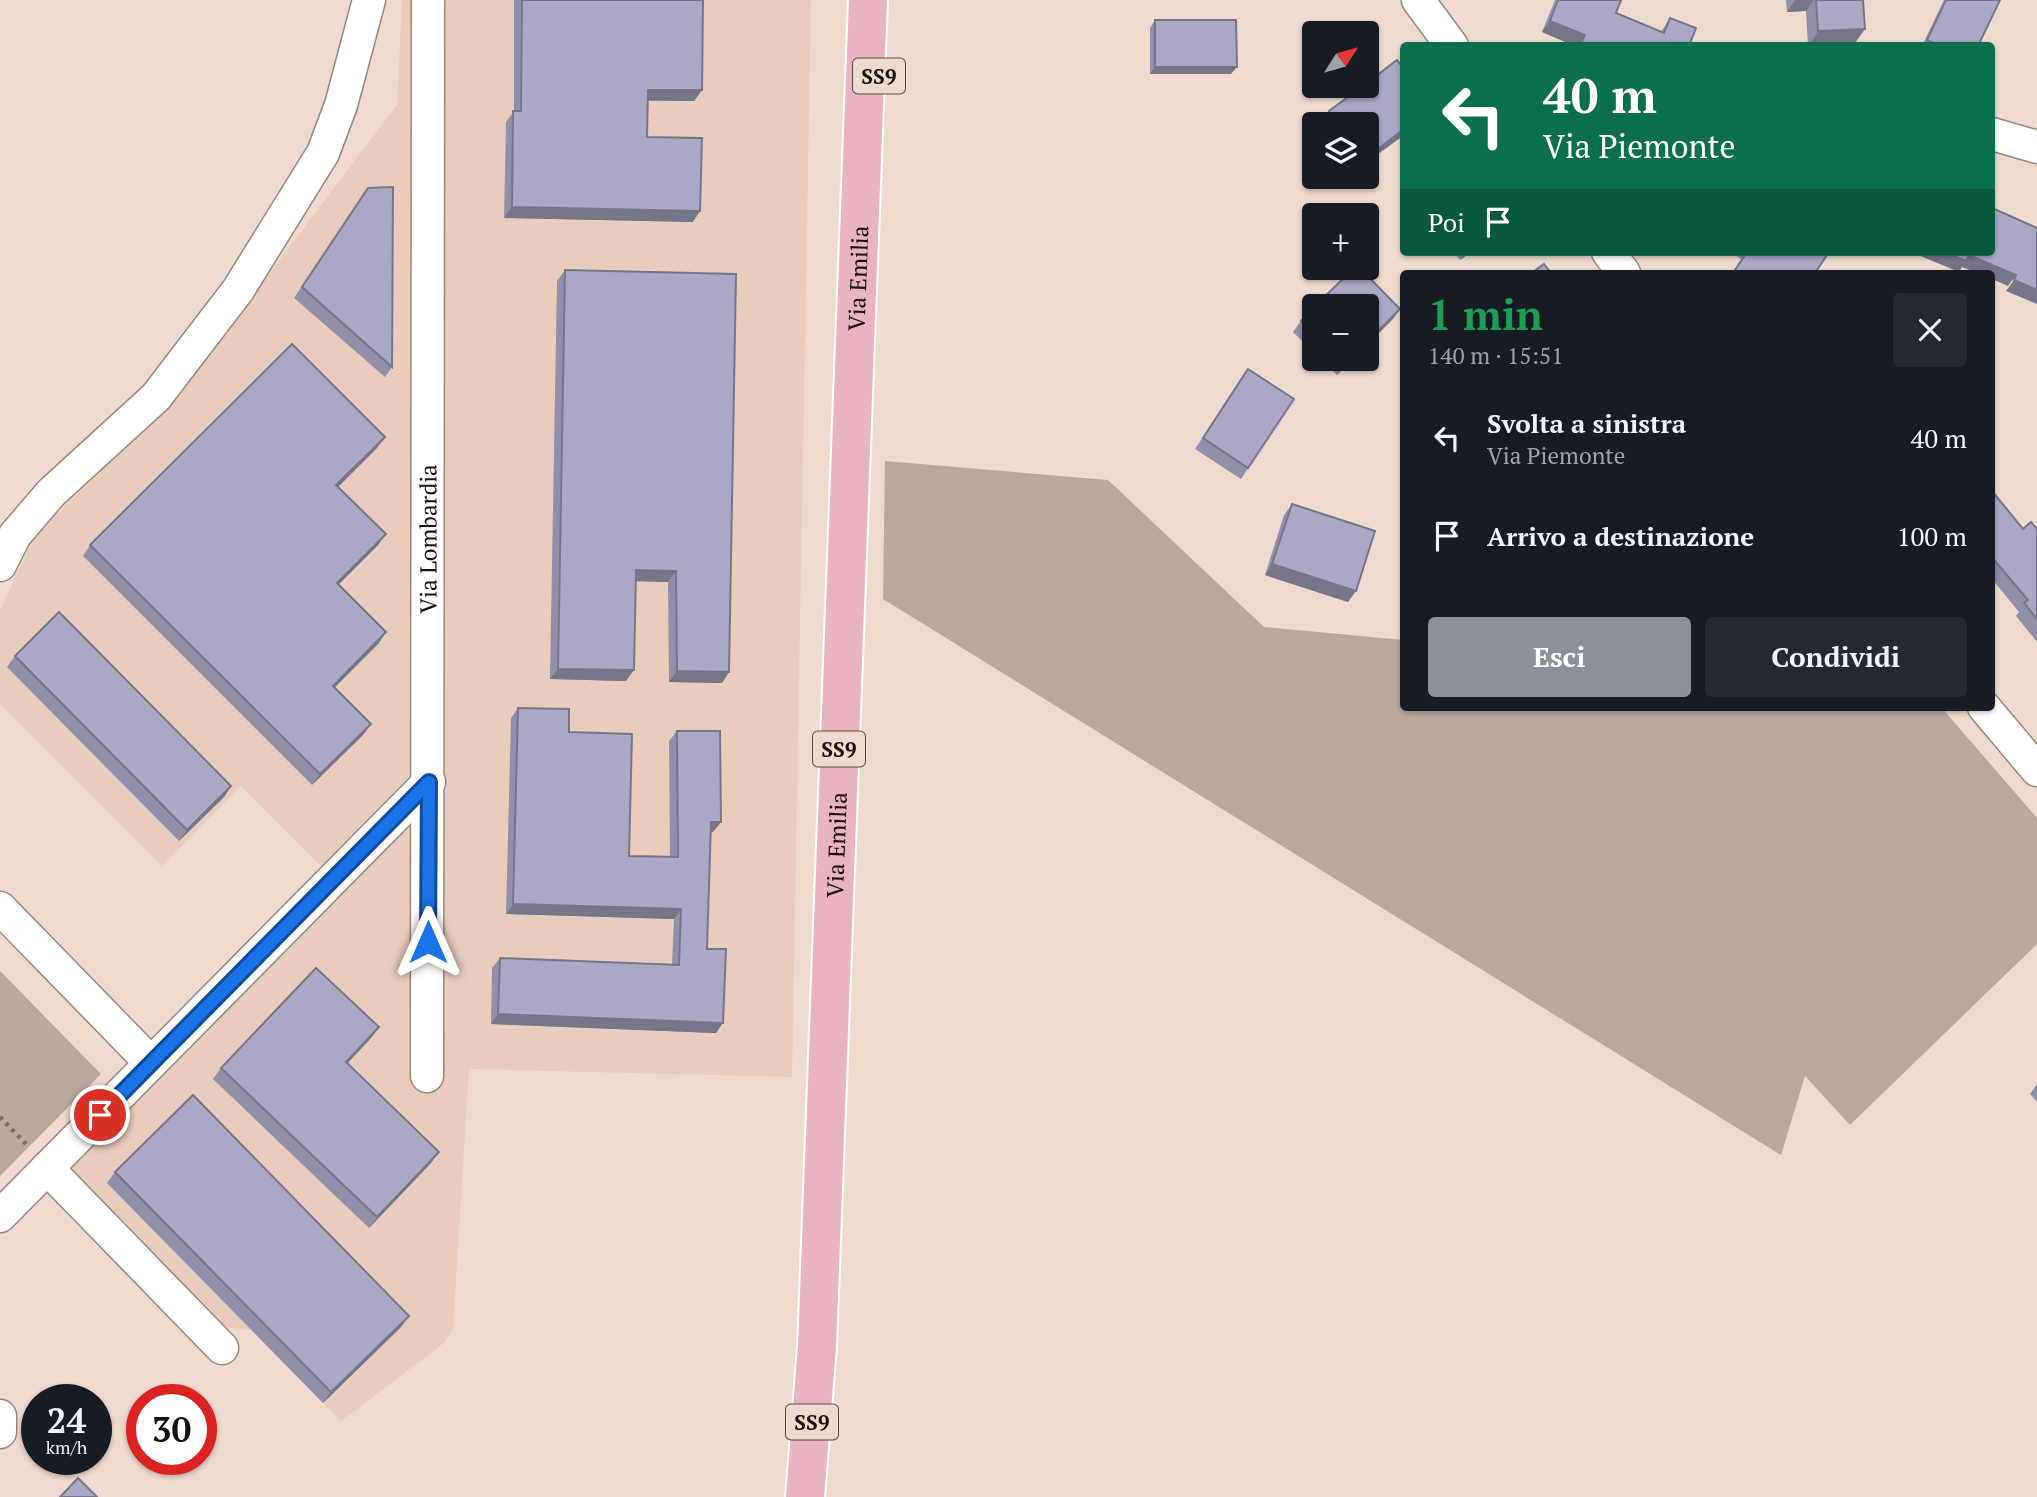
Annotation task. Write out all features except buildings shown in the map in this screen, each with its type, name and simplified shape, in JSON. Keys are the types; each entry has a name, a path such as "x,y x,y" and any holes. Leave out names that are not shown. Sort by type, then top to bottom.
{"main road":[{"name":"Via Emilia","path":"805,1497 817,1347 868,0"},
{"name":"Via Emilia","path":"863,151 895,0"}],"street":[{"path":"0,565 15,535 51,493 156,397 238,290 323,153 341,105 369,0"},
{"name":"Via Lombardia","path":"428,0 428,1076"},
{"path":"1418,0 1449,42"},
{"path":"1995,135 2037,147"},
{"path":"1611,256 1622,270"},
{"path":"1986,711 2037,770"},
{"path":"0,1216 429,782"},
{"path":"0,908 151,1063"},
{"path":"48,1167 222,1348"},
{"path":"0,1416 0,1432"}],"path":[{"path":"0,1117 48,1167"}],"shaded area":[{"path":"402,0 811,0 792,1077 469,1069 453,1328 444,1343 341,1421 252,1330 214,1326 49,1158 329,874 241,786 162,866 0,704 0,611 35,535 165,411 397,105"},
{"path":"885,461 1108,480 1264,627 1400,640 1400,711 1944,711 2037,818 2037,944 1850,1125 1805,1076 1781,1155 883,599"},
{"path":"0,971 101,1074 0,1176"}],"route":[{"path":"100,1115 429,782 428,942"}]}
